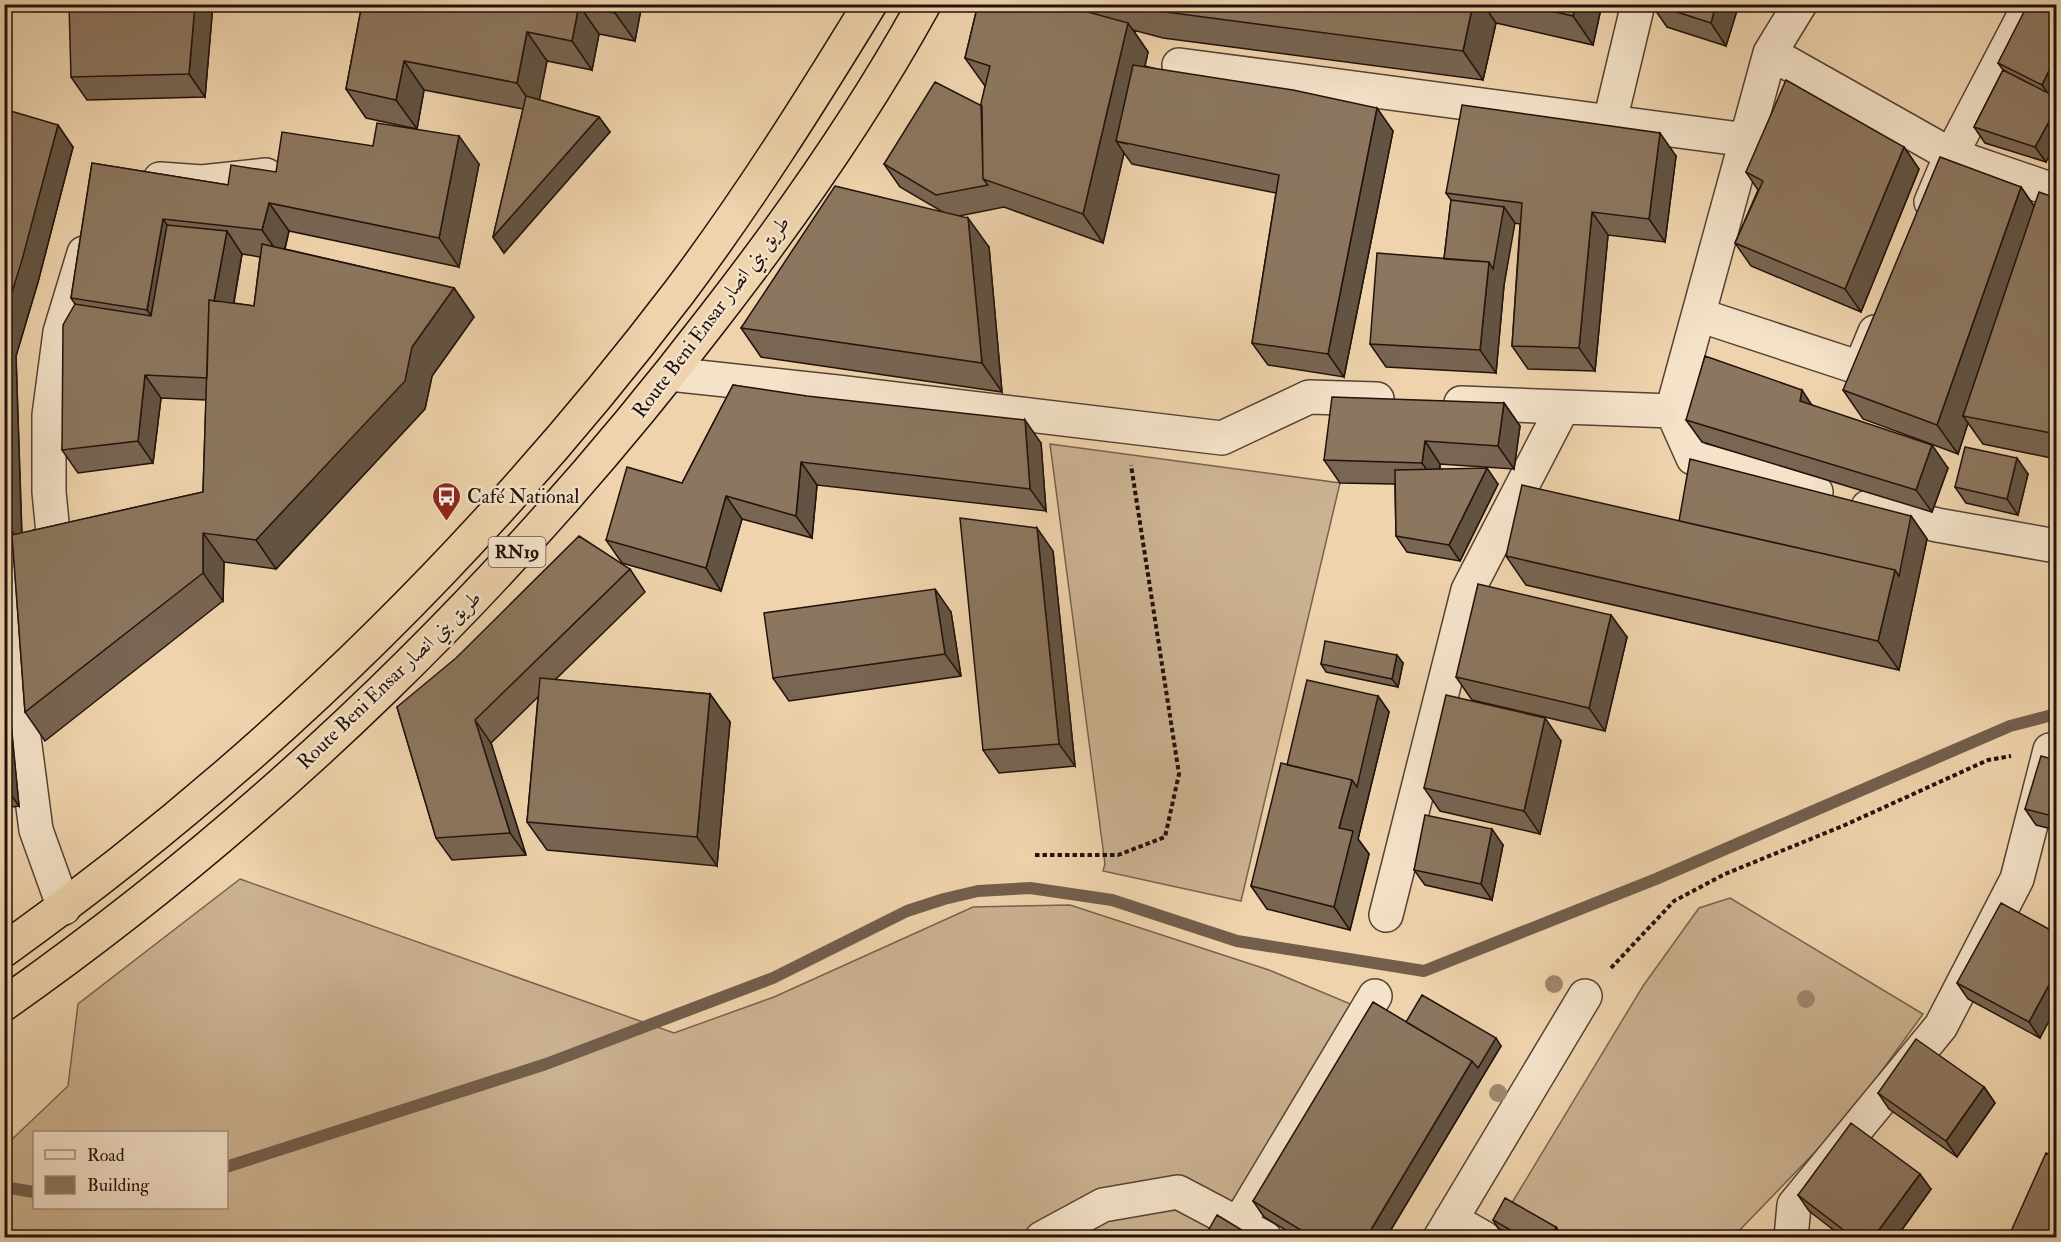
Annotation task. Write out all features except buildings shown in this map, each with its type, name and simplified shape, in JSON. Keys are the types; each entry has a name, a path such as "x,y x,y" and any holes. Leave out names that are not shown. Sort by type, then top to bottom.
{"highway":[{"name":"Route Beni Ensar طريق بني انصار","path":"4,950 64,908 214,788 341,673 484,526 574,424 681,289 780,150 870,4"},
{"name":"Route Beni Ensar طريق بني انصار","path":"4,1004 49,973 172,878 273,792 379,694 481,591 578,485 670,374 740,283 807,190 871,95 924,4"}],"street":[{"path":"1610,121 1638,4"},
{"path":"1800,4 1770,53 1672,411 1693,458 1937,525 2056,546"},
{"path":"1919,229 1951,155 2030,4"},
{"path":"1770,53 1951,155 2056,191"},
{"path":"1179,65 1747,140"},
{"path":"132,177 202,182 266,175"},
{"path":"4,565 9,556 39,547 48,541 53,533 49,492 51,403 60,332 93,223"},
{"path":"1699,315 1860,368 1887,304"},
{"path":"670,374 1222,438 1309,397 1672,411"},
{"path":"1386,915 1468,590 1563,407"},
{"path":"4,584 36,830 64,908"},
{"path":"1791,1238 1794,1205 1941,1026 2017,879 2053,750"},
{"path":"1042,1238 1103,1205 1178,1192 1252,1230 1375,996"},
{"path":"1484,1238 1445,1228 1585,996"}],"path":[{"path":"1035,855 1118,855 1166,837 1179,774 1125,426"},
{"path":"1585,996 1674,901 1725,874 1845,825 1988,760 2053,750"}],"shaded area":[{"path":"1050,444 1340,483 1241,901 1103,871 1105,864"},
{"path":"240,879 674,1033 774,997 973,907 1070,905 1269,970 1384,1018 1233,1237 5,1238 5,1146 68,1086 78,1004"},
{"path":"1730,898 1923,1014 1846,1120 1733,1237 1515,1238 1510,1206 1643,986 1699,908"}],"waterway":[{"path":"228,1166 546,1064 773,978 907,911 978,891 1030,888 1112,900 1237,941 1424,971 1656,879 2010,726 2056,714"},
{"path":"4,1187 33,1192"}],"place":[{"name":"Café National","path":"446,522"}]}
